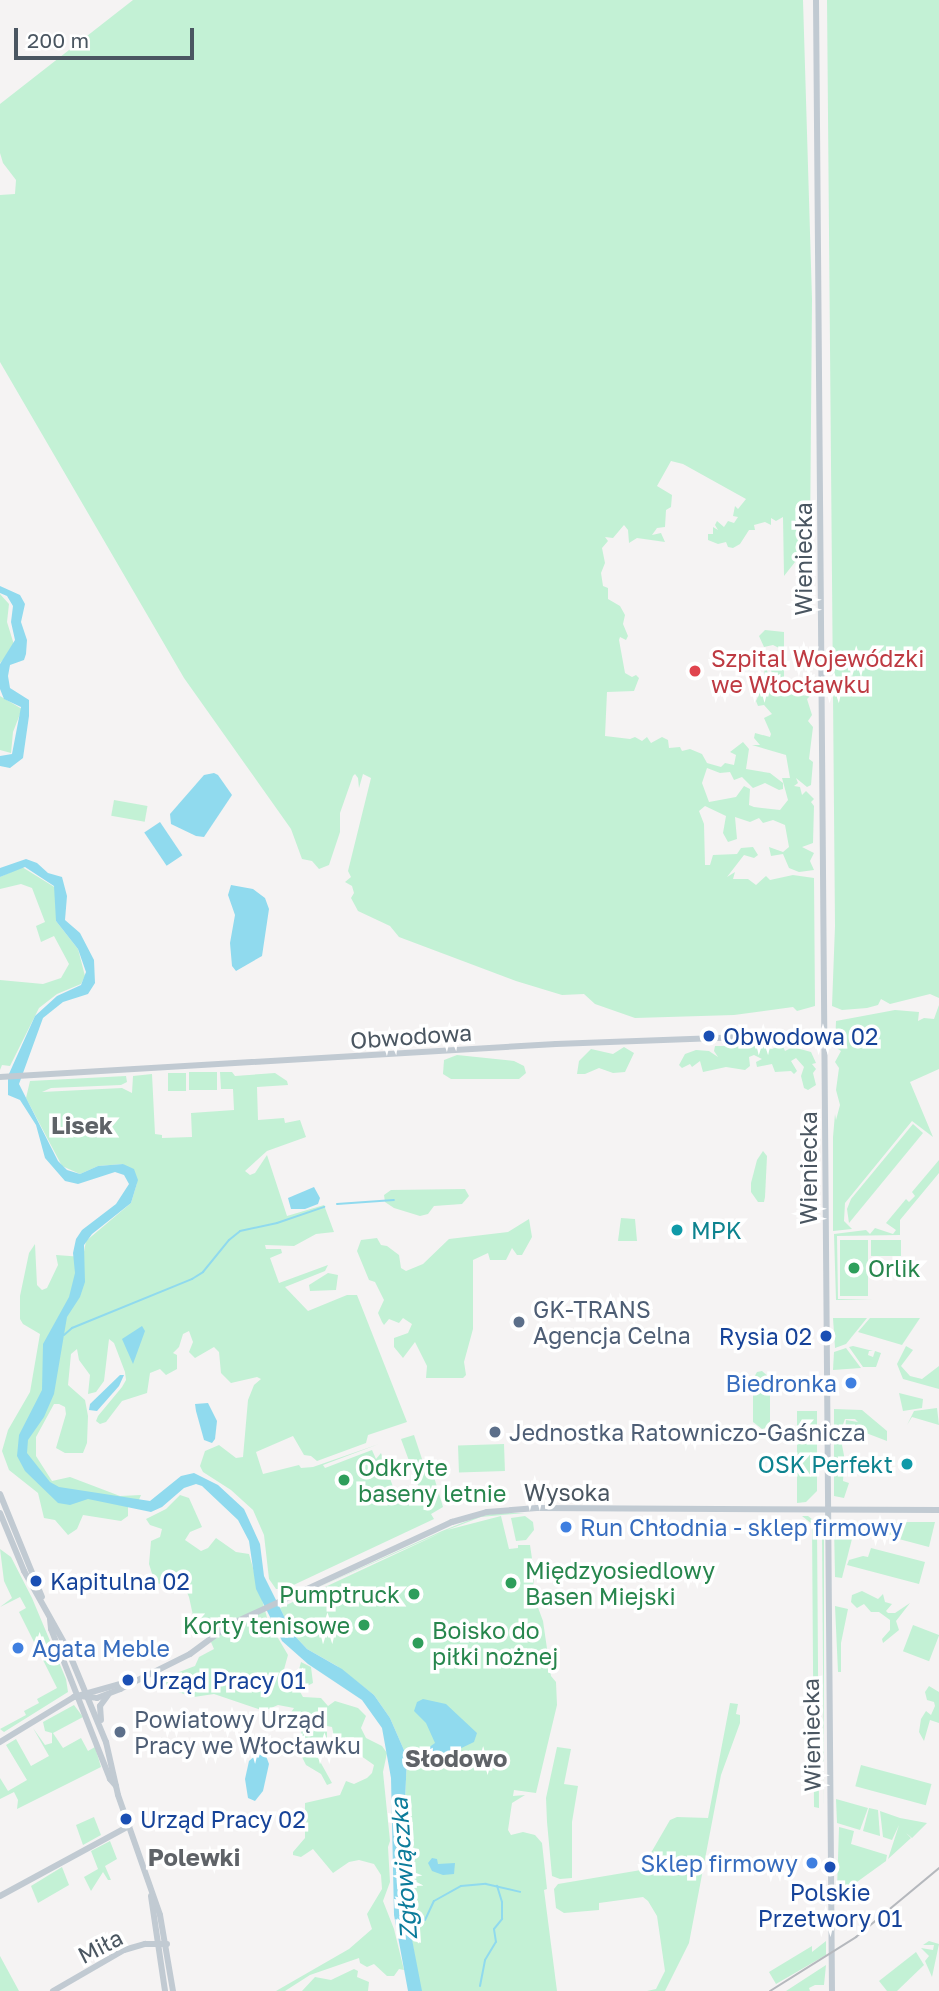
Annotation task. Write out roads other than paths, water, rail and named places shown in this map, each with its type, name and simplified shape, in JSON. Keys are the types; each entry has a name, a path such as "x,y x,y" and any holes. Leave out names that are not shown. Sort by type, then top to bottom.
{"street":[{"name":"Wieniecka","path":"816,0 832,1991"},
{"name":"Obwodowa","path":"1,1077 556,1044 825,1034"},
{"path":"0,1494 50,1619 101,1729 113,1765 116,1786 151,1894 150,1903 163,1943 173,1991"},
{"name":"Wysoka","path":"85,1696 108,1694 190,1654 222,1629 460,1519 487,1512 537,1508 939,1510"},
{"path":"0,1513 20,1563 43,1602"},
{"name":"Wysoka","path":"85,1696 136,1680"},
{"path":"101,1729 100,1707 108,1694"},
{"path":"0,1742 85,1696"},
{"path":"85,1696 110,1780 116,1786"},
{"path":"0,1896 129,1826"},
{"path":"163,1943 165,1991"},
{"name":"Miła","path":"53,1991 124,1950 163,1943"}],"water":[{"path":"0,586 20,595 25,604 21,622 27,640 24,660 10,665 8,676 10,688 29,700 23,758 10,768 0,766 0,756 12,754 21,707 4,699 0,689 0,664 15,640 11,622 13,606 7,596 0,593"},
{"path":"214,773 232,795 204,837 171,824 170,814 204,775"},
{"path":"160,822 182,855 167,866 144,833"},
{"name":"Zgłowiączka","path":"26,859 37,863 48,873 62,877 67,896 65,920 80,933 94,960 95,983 88,994 63,1002 43,1018 19,1084 58,1161 67,1170 80,1174 98,1166 123,1164 134,1169 138,1180 131,1203 92,1234 84,1245 85,1282 80,1297 67,1317 54,1394 44,1417 28,1440 27,1453 50,1482 59,1487 150,1501 181,1476 194,1473 218,1485 244,1509 260,1544 264,1576 293,1634 307,1649 342,1669 374,1695 390,1718 407,1757 404,1823 406,1908 422,1991 408,1991 394,1915 391,1778 382,1728 362,1700 308,1664 282,1641 256,1589 249,1541 238,1520 202,1486 196,1484 184,1488 162,1507 151,1512 88,1499 70,1505 58,1503 25,1471 17,1456 19,1435 42,1390 43,1344 69,1297 75,1273 73,1253 76,1239 82,1230 116,1204 129,1184 124,1175 115,1172 78,1184 65,1181 45,1158 36,1125 20,1100 8,1095 8,1076 35,1016 57,996 81,985 86,972 78,949 56,921 54,886 25,867 0,877 0,868"},
{"path":"231,885 253,889 265,898 269,909 262,956 236,971 232,966 230,943 235,915 228,895"},
{"path":"314,1187 320,1198 318,1204 305,1209 291,1209 288,1198"},
{"path":"142,1326 145,1331 133,1364 122,1339"},
{"path":"120,1375 124,1375 119,1386 97,1411 89,1410 90,1404"},
{"path":"208,1403 217,1421 212,1443 204,1440 195,1404"},
{"path":"423,1699 446,1704 477,1733 474,1742 430,1763 420,1764 417,1756 435,1743 426,1723 414,1711 417,1702"},
{"path":"257,1754 266,1756 269,1764 263,1791 255,1801 248,1798 245,1779 249,1761"},
{"path":"432,1858 437,1859 438,1864 455,1863 454,1874 443,1875 432,1871 428,1863"}],"waterway":[{"path":"337,1204 394,1200"},
{"path":"64,1335 72,1328 192,1279 203,1272 229,1240 240,1231 277,1223 324,1207"},
{"name":"Zgłowiączka","path":"425,1920 434,1901 461,1886 486,1884 520,1892"},
{"path":"480,1986 485,1960 496,1942 494,1929 502,1919 502,1902 497,1886"}],"railway":[{"path":"770,1991 856,1937 939,1868"}],"place":[{"name":"Szpital Wojewódzki we Włocławku","path":"695,671"},
{"name":"Obwodowa 02","path":"709,1036"},
{"name":"MPK","path":"677,1230"},
{"name":"Orlik","path":"854,1268"},
{"name":"GK-TRANS Agencja Celna","path":"519,1322"},
{"name":"Rysia 02","path":"826,1336"},
{"name":"Biedronka","path":"851,1383"},
{"name":"Jednostka Ratowniczo-Gaśnicza","path":"495,1432"},
{"name":"OSK Perfekt","path":"907,1464"},
{"name":"Odkryte baseny letnie","path":"344,1480"},
{"name":"Run Chłodnia - sklep firmowy","path":"566,1527"},
{"name":"Kapitulna 02","path":"36,1581"},
{"name":"Międzyosiedlowy Basen Miejski","path":"511,1583"},
{"name":"Pumptruck","path":"414,1594"},
{"name":"Korty tenisowe","path":"364,1625"},
{"name":"Boisko do piłki nożnej","path":"418,1643"},
{"name":"Agata Meble","path":"18,1648"},
{"name":"Urząd Pracy 01","path":"128,1680"},
{"name":"Powiatowy Urząd Pracy we Włocławku","path":"120,1732"},
{"name":"Urząd Pracy 02","path":"126,1819"},
{"name":"Sklep firmowy","path":"812,1863"},
{"name":"Polskie Przetwory 01","path":"830,1867"}],"district":[{"name":"Lisek","path":"82,1125"},
{"name":"Słodowo","path":"456,1758"},
{"name":"Polewki","path":"194,1857"}]}
